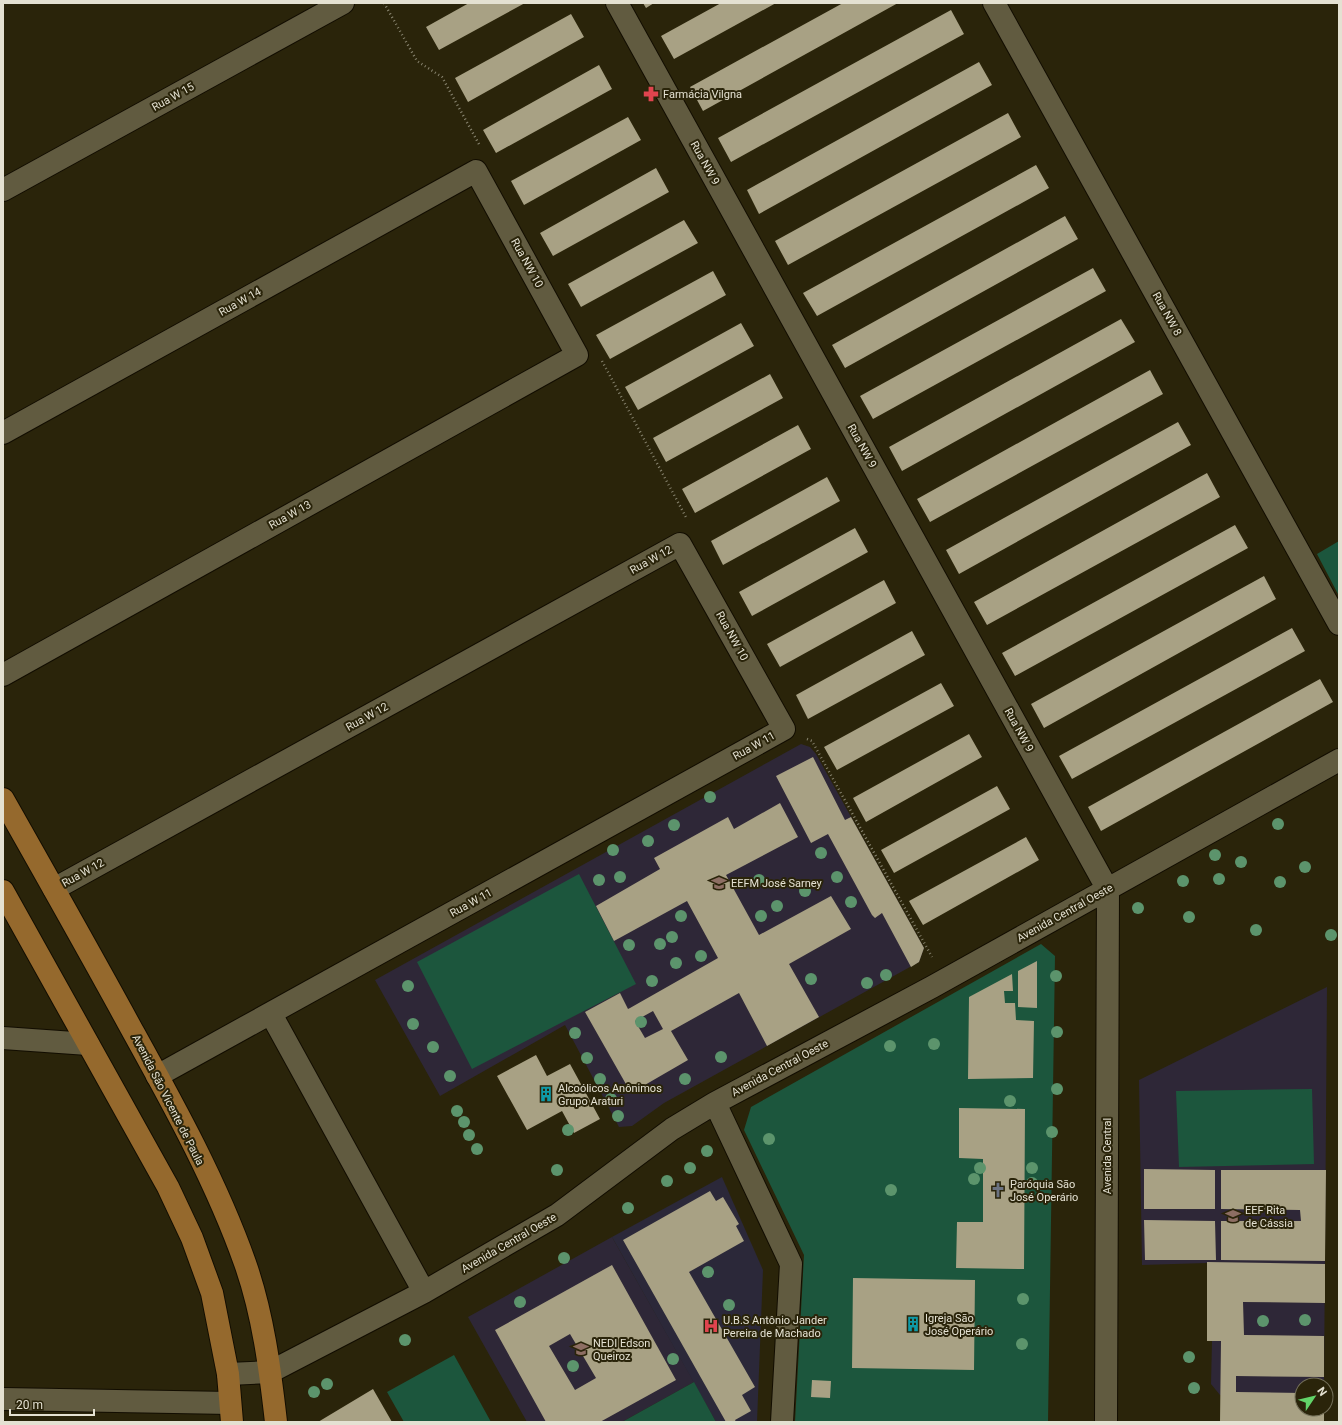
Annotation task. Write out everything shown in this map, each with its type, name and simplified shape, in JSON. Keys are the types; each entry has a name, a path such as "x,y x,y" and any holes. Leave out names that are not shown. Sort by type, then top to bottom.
{"main road":[{"name":"Avenida São Vicente de Paula","path":"3,799 158,1076 222,1204 246,1264 259,1312 270,1372 276,1422"},
{"path":"3,891 168,1187 192,1238 212,1293 228,1374 231,1412"}],"street":[{"name":"Rua W 15","path":"3,190 343,3"},
{"name":"Rua NW 9","path":"617,3 1108,890"},
{"name":"Rua NW 8","path":"994,3 1339,624"},
{"name":"Rua NW 10","path":"476,171 577,355"},
{"name":"Rua W 14","path":"3,433 476,171"},
{"name":"Rua W 13","path":"3,675 577,355"},
{"name":"Rua NW 10","path":"680,544 784,729"},
{"name":"Rua W 12","path":"54,889 680,544"},
{"name":"Rua W 11","path":"158,1076 784,729"},
{"name":"Avenida Central Oeste","path":"228,1374 270,1372 424,1292 558,1216 672,1129 715,1103 945,980 1339,760"},
{"name":"Avenida Central","path":"1106,1422 1108,890"},
{"path":"271,1014 424,1292"},
{"path":"3,1038 88,1044"},
{"path":"715,1103 791,1264 782,1422"},
{"path":"3,1399 231,1412"}],"path":[{"path":"384,3 417,61 442,77 482,149 476,171"},
{"path":"577,355 600,356 688,521 680,544"},
{"path":"784,729 812,741 945,980"}],"shaded area":[{"name":"EEFM José Sarney","path":"801,744 810,747 816,754 924,948 919,962 664,1103 632,1126 619,1127 565,1025 440,1096 375,980"},
{"name":"EEF Rita de Cássia","path":"1327,987 1324,1377 1294,1377 1294,1414 1220,1395 1211,1384 1212,1341 1207,1341 1207,1263 1142,1265 1139,1080"},
{"name":"U.B.S Antônio Jander Pereira de Machado","path":"722,1177 763,1270 757,1422 716,1422 612,1237"},
{"name":"NEDI Edson Queiroz","path":"612,1237 694,1382 622,1422 527,1422 468,1317"},
{"name":"EEF Rita de Cássia","path":"1305,1417 1316,1417 1324,1422"}],"green space":[{"path":"1339,541 1339,596 1317,554"},
{"path":"579,874 636,984 472,1069 417,962"},
{"path":"1041,944 1055,956 1048,1422 795,1422 804,1255 744,1130 751,1107"},
{"path":"1312,1089 1314,1164 1179,1167 1176,1091"},
{"path":"454,1355 491,1422 404,1422 387,1392"},
{"path":"694,1382 716,1422 622,1422"}],"building":[{"path":"469,3 525,3 439,50 426,27"},
{"path":"643,3 654,3 646,8"},
{"path":"721,3 776,3 674,59 661,36"},
{"path":"843,3 898,3 703,111 690,87"},
{"path":"951,10 964,34 731,162 718,138"},
{"path":"571,14 584,37 468,102 455,78"},
{"path":"979,62 992,85 759,214 747,190"},
{"path":"599,65 612,89 496,153 483,130"},
{"path":"1008,113 1021,137 788,265 775,241"},
{"path":"628,117 641,140 524,205 511,181"},
{"path":"1036,165 1049,188 817,316 803,293"},
{"path":"656,168 669,192 553,256 540,233"},
{"path":"1065,216 1078,239 845,368 832,345"},
{"path":"684,220 698,243 581,307 568,284"},
{"path":"1093,268 1106,291 873,419 860,396"},
{"path":"713,271 726,295 610,359 596,335"},
{"path":"1121,319 1135,342 902,471 889,447"},
{"path":"741,323 754,346 638,410 625,387"},
{"path":"1150,370 1163,394 930,522 917,499"},
{"path":"770,374 783,398 666,462 653,438"},
{"path":"1178,422 1191,445 959,574 946,550"},
{"path":"798,425 811,449 695,513 682,489"},
{"path":"1207,473 1220,497 987,625 974,602"},
{"path":"827,477 840,501 723,565 711,541"},
{"path":"1235,525 1248,548 1015,676 1002,653"},
{"path":"855,528 868,552 752,616 739,592"},
{"path":"1264,576 1276,599 1044,728 1031,704"},
{"path":"884,580 896,603 780,667 767,644"},
{"path":"1292,628 1305,651 1072,779 1059,756"},
{"path":"912,631 925,655 808,719 796,695"},
{"path":"1320,679 1333,702 1101,831 1088,807"},
{"path":"941,683 954,706 837,770 824,747"},
{"path":"969,734 982,757 866,822 853,798"},
{"path":"813,757 845,820 851,817 924,948 919,962 911,967 882,913 875,918 872,915 828,834 811,843 776,776"},
{"path":"997,786 1010,809 894,873 881,850"},
{"path":"780,803 798,837 726,875 759,935 831,896 851,929 789,964 819,1017 767,1046 739,993 671,1031 688,1060 631,1093 585,1012 620,993 628,1009 718,958 687,901 614,941 596,906 660,869 654,858 728,817 734,829","holes":["653,1011 663,1029 645,1038 635,1021"]},
{"path":"1026,837 1039,860 923,925 909,901"},
{"path":"1037,961 1037,1008 1018,1007 1018,971"},
{"path":"1012,974 1013,991 1004,991 1005,1003 1015,1003 1016,1020 1034,1021 1033,1078 968,1079 969,997"},
{"name":"Alcoólicos Anônimos Grupo Araturi","path":"536,1055 547,1076 570,1064 600,1119 574,1133 562,1111 527,1130 497,1076"},
{"path":"959,1108 1025,1109 1024,1269 956,1268 957,1222 983,1222 983,1159 959,1158"},
{"path":"1144,1169 1215,1170 1215,1209 1144,1209"},
{"path":"1221,1170 1326,1170 1325,1261 1221,1260 1221,1221 1301,1221 1300,1210 1221,1209"},
{"path":"710,1191 716,1201 723,1197 739,1224 736,1226 744,1241 689,1272 755,1387 742,1395 751,1411 735,1420 736,1422 726,1422 623,1240"},
{"path":"1144,1220 1215,1221 1216,1260 1145,1260"},
{"path":"1207,1262 1325,1264 1325,1303 1243,1302 1244,1335 1324,1336 1324,1377 1236,1376 1236,1392 1294,1393 1294,1417 1324,1417 1324,1422 1220,1422 1221,1341 1207,1341"},
{"name":"NEDI Edson Queiroz","path":"612,1265 676,1380 600,1422 546,1422 495,1330","holes":["570,1334 596,1378 575,1390 549,1346"]},
{"name":"Igreja São José Operário","path":"853,1278 975,1280 974,1370 852,1368"},
{"path":"812,1380 831,1381 830,1398 811,1397"},
{"path":"373,1389 392,1422 318,1422"}],"place":[{"name":"Farmácia Vilgna","path":"651,94"},
{"name":"EEFM José Sarney","path":"719,883"},
{"name":"Alcoólicos Anônimos Grupo Araturi","path":"546,1094"},
{"name":"Paróquia São José Operário","path":"998,1190"},
{"name":"EEF Rita de Cássia","path":"1233,1216"},
{"name":"Igreja São José Operário","path":"913,1324"},
{"name":"U.B.S Antônio Jander Pereira de Machado","path":"711,1326"},
{"name":"NEDI Edson Queiroz","path":"581,1349"}]}
